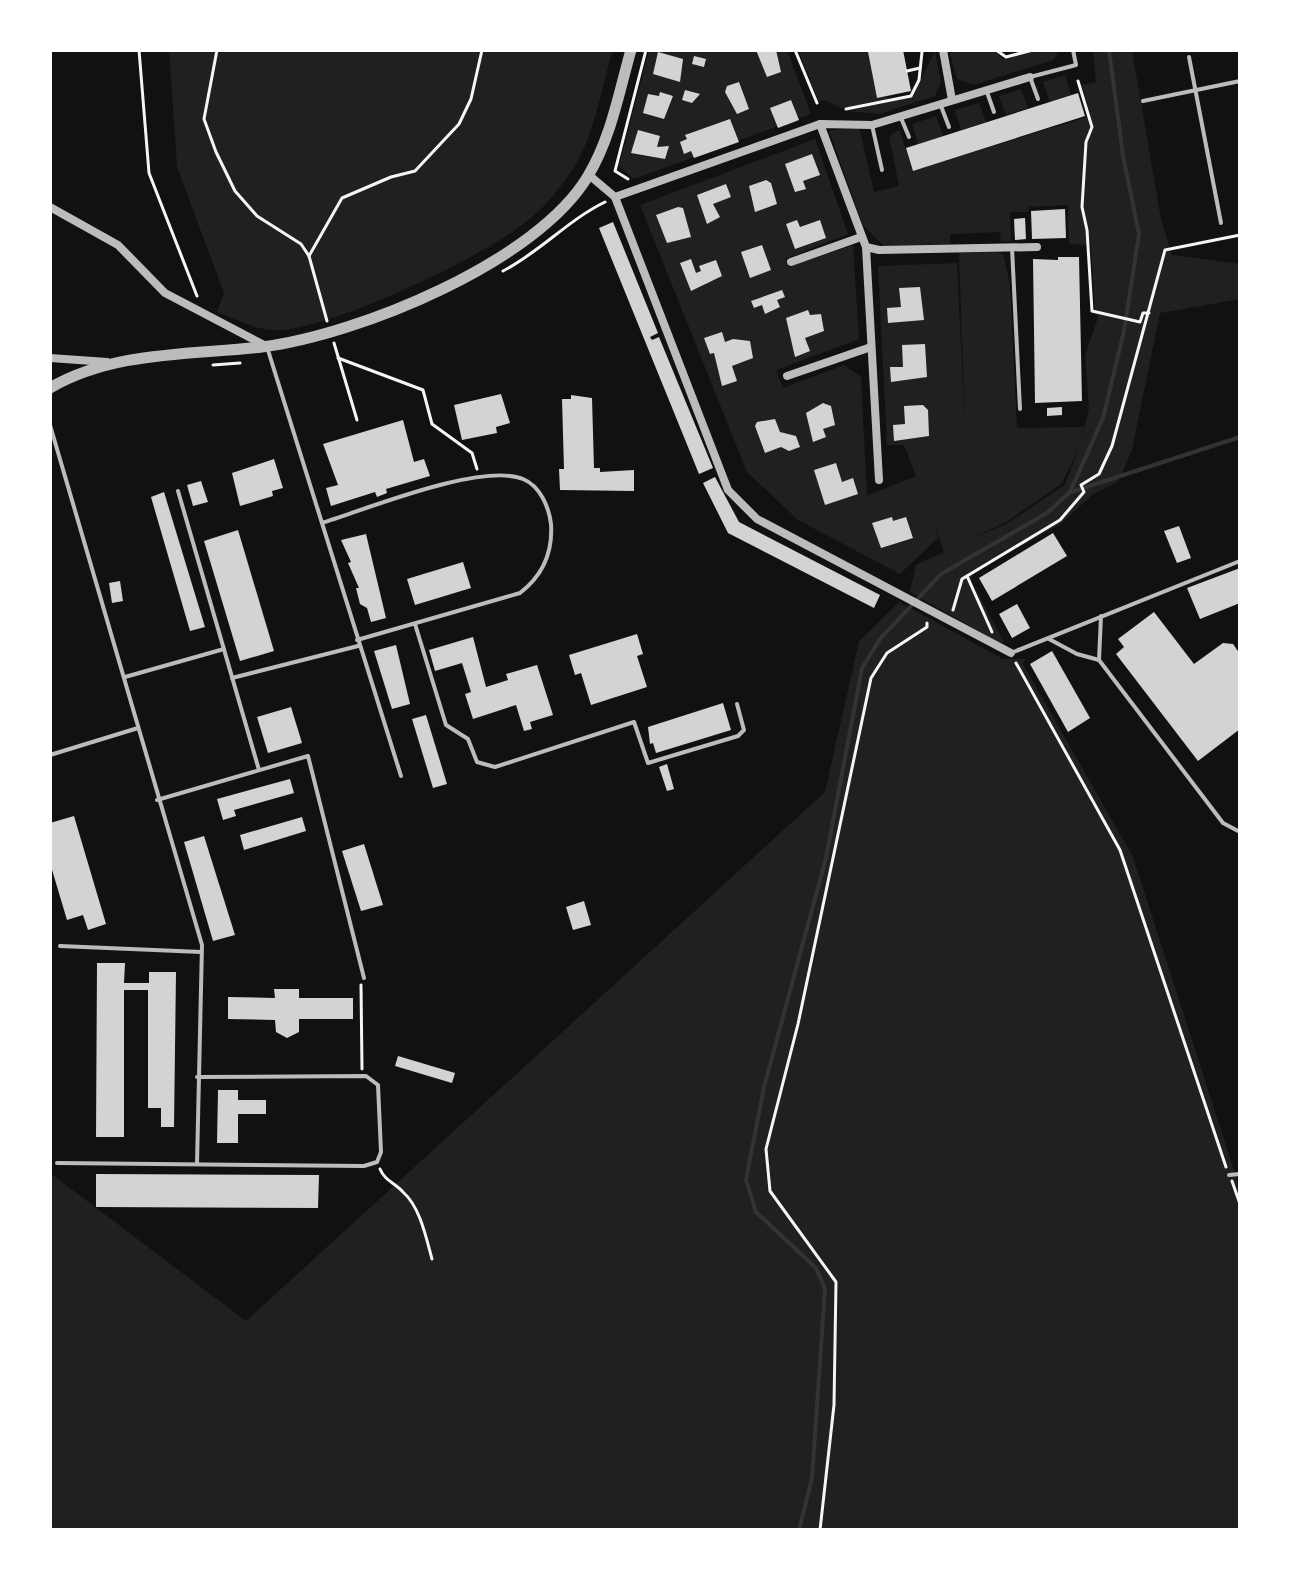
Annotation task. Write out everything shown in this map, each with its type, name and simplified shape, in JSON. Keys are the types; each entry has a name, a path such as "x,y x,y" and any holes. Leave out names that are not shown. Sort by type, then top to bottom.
{"street":[{"path":"50,358 108,363 267,346 331,332 419,298 500,258 550,222 589,175 608,130 631,50"},
{"path":"943,50 952,100"},
{"path":"615,197 820,124 872,125 1030,77"},
{"path":"820,124 866,247 879,480"},
{"path":"589,175 615,197 728,490 757,519 1011,653"},
{"path":"50,207 118,245 165,293 267,346"},
{"path":"791,262 861,237"},
{"path":"866,247 879,250 1037,247"},
{"path":"787,376 871,347"},
{"path":"50,388 108,363"}],"lane":[{"path":"1038,99 1030,77 1076,65 1073,50"},
{"path":"1189,57 1221,223"},
{"path":"1143,101 1240,81"},
{"path":"986,90 994,112"},
{"path":"940,104 949,127"},
{"path":"900,116 909,137"},
{"path":"872,125 882,170"},
{"path":"1012,248 1020,409"},
{"path":"267,346 401,776"},
{"path":"50,425 125,677 201,952 197,1164"},
{"path":"232,678 520,593 535,581 545,563 552,537 550,518 538,490 523,479 479,475 322,523"},
{"path":"178,491 259,770"},
{"path":"1011,653 1240,561"},
{"path":"1099,660 1101,616"},
{"path":"415,624 446,725 468,739 477,762 495,767 634,722 648,763 738,736 744,730 737,704"},
{"path":"1049,639 1077,654 1099,660 1223,823 1240,832"},
{"path":"125,677 224,649"},
{"path":"50,755 138,728"},
{"path":"157,800 308,756 364,978"},
{"path":"60,946 201,952"},
{"path":"57,1163 364,1166 377,1162 381,1152 378,1085 374,1080 362,1076 197,1077"},
{"path":"1229,1175 1240,1174"}],"path":[{"path":"139,50 149,173 206,317"},
{"path":"217,50 204,119 216,152 235,191 257,216 301,244 309,256 357,420"},
{"path":"309,256 342,198 391,177 415,171 459,124 471,99 482,50"},
{"path":"633,183 615,171 646,50"},
{"path":"795,50 817,103"},
{"path":"846,109 911,96 922,51 930,50"},
{"path":"996,50 1006,57 1033,50"},
{"path":"907,71 920,68"},
{"path":"1078,81 1092,127 1086,142 1082,207 1087,230 1092,311 1140,322 1146,313"},
{"path":"948,621 957,602 962,579 1060,520 1084,492 1081,485 1099,474 1112,446 1165,250 1240,235"},
{"path":"338,358 423,390 432,424 472,453 479,475"},
{"path":"967,576 992,632 1011,653 1117,842 1240,1204"},
{"path":"820,1530 834,1405 836,1282 770,1191 766,1149 798,1024 871,678 887,653 927,627 929,611"},
{"path":"362,1076 360,989 364,978"},
{"path":"377,1162 383,1177 405,1193 422,1224 432,1259"}],"shaded area":[{"path":"169,50 613,50 595,116 577,163 533,216 478,253 409,288 338,316 273,330 248,325 217,312 224,293 177,167"},
{"path":"649,50 787,50 811,114 634,179 619,166"},
{"path":"798,50 880,50 868,53 877,98 887,96 888,99 841,108 825,100 819,102"},
{"path":"949,50 993,50 1003,59 1038,50 1059,50 1054,60 973,85 957,79"},
{"path":"1093,50 1132,50 1161,219 1172,255 1240,264 1240,299 1160,313 1132,450 1118,482 1093,494 1061,524 973,572 971,581 1004,642 999,643 910,592 916,565 944,552 935,526 938,538 900,574 798,520 747,472 640,205 815,139 848,234 785,259 789,267 853,245 859,339 776,370 783,388 844,365 861,377 867,496 916,476 904,445 887,445 878,266 957,263 965,428 959,253 999,252 1004,256 1010,285 1017,428 1084,427 1080,448 1089,408 1085,355 1099,315 1095,314 1091,245 1069,244 1068,205 1029,207 1028,212 1010,212 1011,241 1001,242 1000,232 950,234 950,244 884,246 863,225 829,131 859,127 874,192 899,186 889,137 899,129 913,171 1090,116 1082,85 1096,82","holes":["1079,448 1065,485 1008,523 973,538 1008,521 1062,483"]},
{"path":"935,51 941,82 935,96 879,114 848,111 912,97"},
{"path":"1065,75 1071,95 1050,102 1043,82"},
{"path":"1021,89 1028,108 1006,115 999,96"},
{"path":"979,103 986,122 961,130 955,110"},
{"path":"936,116 943,136 918,144 912,124"},
{"path":"899,602 1003,659 1025,659 1023,664 1133,857 1240,1189 1240,1530 50,1530 50,1173 246,1321 825,792 859,641"}],"building":[{"path":"756,50 776,50 781,72 767,77"},
{"path":"903,50 911,91 877,98 868,52"},
{"path":"658,52 683,59 680,82 653,74"},
{"path":"694,56 706,59 704,67 692,64"},
{"path":"739,82 749,109 737,114 725,92 727,86"},
{"path":"685,90 700,94 692,103 682,100"},
{"path":"660,92 673,96 664,119 643,113 648,94 659,96"},
{"path":"1078,93 1085,116 913,171 906,148"},
{"path":"791,100 799,120 778,128 770,108"},
{"path":"730,119 739,142 694,158 691,151 684,154 680,142 687,139 685,135"},
{"path":"638,130 660,136 657,147 669,146 665,159 631,153"},
{"path":"812,154 820,175 803,181 806,189 795,192 785,164"},
{"path":"766,180 771,183 777,204 755,212 749,186"},
{"path":"726,184 731,197 713,204 720,217 707,224 697,195"},
{"path":"683,208 691,237 667,243 656,215"},
{"path":"1065,209 1066,238 1032,239 1031,211"},
{"path":"1025,218 1026,239 1015,240 1014,219"},
{"path":"797,220 800,227 820,220 826,238 795,249 786,224"},
{"path":"613,222 658,333 650,337 652,340 659,337 713,468 699,474 599,228"},
{"path":"762,245 771,270 750,278 741,252"},
{"path":"1058,257 1079,257 1082,401 1035,403 1033,259 1058,260"},
{"path":"691,259 696,273 701,271 699,266 716,260 722,276 691,291 680,263"},
{"path":"920,287 924,320 888,323 887,308 901,307 899,288"},
{"path":"782,290 785,297 777,300 780,307 765,314 762,305 754,308 751,301"},
{"path":"808,310 810,315 821,314 824,331 805,338 810,351 795,357 786,318"},
{"path":"722,332 725,342 733,339 750,341 753,358 732,366 737,381 722,386 714,353 710,354 704,338"},
{"path":"925,344 927,377 891,382 890,367 903,367 902,345"},
{"path":"501,394 510,423 496,427 497,433 462,440 454,405"},
{"path":"571,395 592,398 594,468 600,468 600,472 634,470 634,491 560,490 559,469 564,469 562,399 571,399"},
{"path":"823,403 831,406 835,425 823,429 826,437 813,442 806,413"},
{"path":"923,405 928,410 929,436 894,441 893,425 905,424 904,406"},
{"path":"1062,407 1062,415 1047,416 1047,408"},
{"path":"775,419 780,432 796,436 800,447 789,451 781,447 765,453 755,426 757,422"},
{"path":"403,420 414,462 424,459 430,476 386,489 387,493 377,497 375,492 331,506 326,488 338,485 323,444"},
{"path":"274,459 283,488 272,491 273,496 240,506 232,473"},
{"path":"836,463 842,482 853,478 858,494 825,505 814,470"},
{"path":"715,477 739,522 880,595 874,608 728,533 703,483"},
{"path":"201,481 208,502 193,506 187,485"},
{"path":"164,492 205,627 190,631 151,497"},
{"path":"892,517 893,521 906,517 913,538 881,548 872,523"},
{"path":"1179,526 1191,558 1177,563 1164,531"},
{"path":"238,530 274,651 240,661 204,541"},
{"path":"1053,533 1067,556 992,601 979,578"},
{"path":"366,534 386,618 371,622 367,608 360,604 356,588 359,588 341,540"},
{"path":"463,562 471,588 415,605 407,579"},
{"path":"1240,568 1240,603 1200,619 1187,588"},
{"path":"120,581 123,601 112,603 109,583"},
{"path":"1017,604 1030,628 1012,638 999,614"},
{"path":"1154,612 1194,664 1223,643 1233,644 1240,654 1240,729 1198,761 1116,654 1124,647 1118,639"},
{"path":"637,634 643,654 637,656 647,687 591,705 581,673 575,675 569,655"},
{"path":"473,637 486,687 508,680 506,674 537,665 553,715 530,722 532,729 524,731 516,705 473,719 465,694 471,692 462,663 435,671 429,650"},
{"path":"396,645 410,704 392,709 374,651"},
{"path":"1052,651 1090,718 1068,732 1030,664"},
{"path":"723,703 731,730 656,753 653,743 650,744 648,727"},
{"path":"291,707 302,743 268,753 257,717"},
{"path":"426,715 447,784 433,788 412,719"},
{"path":"667,764 674,789 667,791 659,767"},
{"path":"290,779 294,793 234,810 236,816 223,820 217,799"},
{"path":"74,816 106,924 88,930 83,915 67,920 50,863 50,823"},
{"path":"302,817 306,831 244,850 240,835"},
{"path":"204,836 235,935 213,941 184,842"},
{"path":"364,844 383,905 361,911 342,851"},
{"path":"584,901 591,925 573,930 566,907"},
{"path":"97,963 125,963 124,983 149,983 149,972 176,972 174,1127 161,1127 161,1108 148,1108 148,990 124,990 124,1137 96,1137"},
{"path":"274,989 299,989 299,998 353,998 353,1019 299,1019 299,1032 287,1038 276,1032 275,1020 228,1019 228,997 275,998"},
{"path":"398,1056 455,1073 452,1083 395,1066"},
{"path":"218,1090 238,1090 238,1100 266,1100 266,1114 238,1114 238,1143 217,1143"},
{"path":"96,1174 319,1175 318,1208 96,1207"}],"waterway":[{"path":"799,1530 812,1478 825,1289 816,1268 756,1212 746,1180 764,1087 826,858 862,668 880,639 941,574 1047,513 1070,492 1103,418 1124,331 1139,234 1123,156 1109,50"},
{"path":"1071,492 1240,437"}]}
